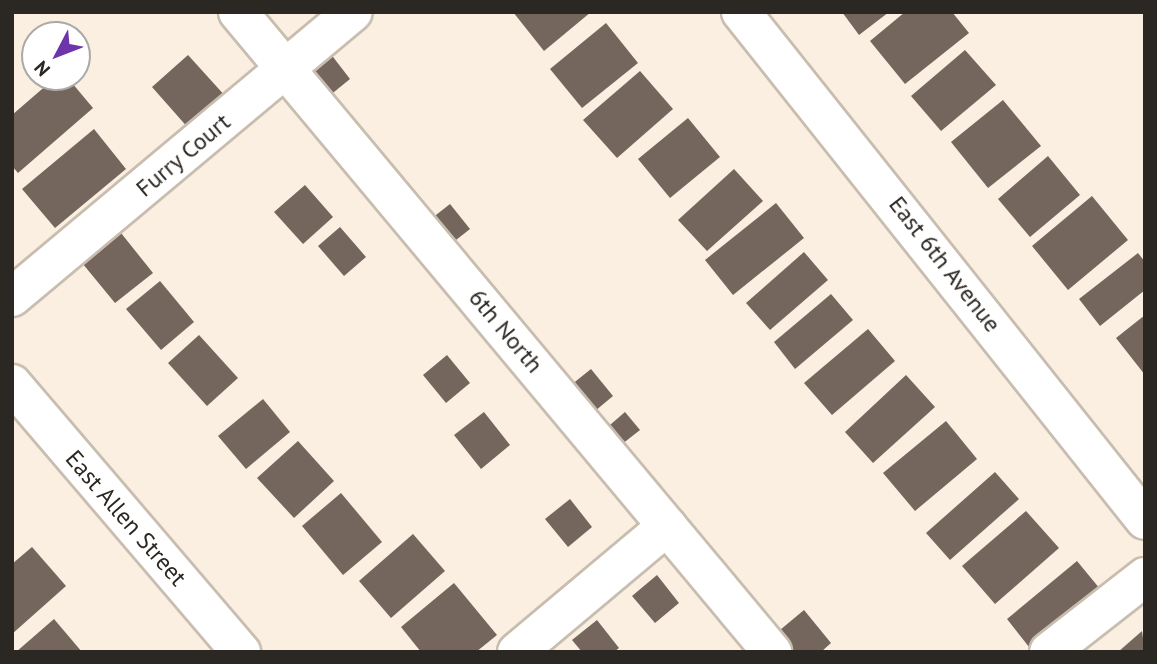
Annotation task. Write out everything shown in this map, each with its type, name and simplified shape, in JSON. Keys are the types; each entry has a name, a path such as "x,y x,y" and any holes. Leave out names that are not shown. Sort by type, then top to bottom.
{"street":[{"name":"6th North","path":"238,12 772,652"},
{"name":"Furry Court","path":"12,297 353,12"},
{"name":"East 6th Avenue","path":"741,12 1145,520"},
{"name":"East Allen Street","path":"17,398 241,652"},
{"path":"517,652 667,526"},
{"path":"1049,652 1145,577"}],"building":[{"path":"513,12 591,12 544,51"},
{"path":"842,12 889,12 859,35"},
{"path":"905,12 952,12 969,33 905,84 870,41"},
{"path":"606,23 638,63 582,108 550,69"},
{"path":"965,50 996,85 941,131 911,96"},
{"path":"330,53 350,79 323,101 303,75"},
{"path":"188,55 227,98 190,130 152,87"},
{"path":"640,71 673,109 617,158 583,120"},
{"path":"40,91 79,91 93,108 18,173 12,166 12,115"},
{"path":"1003,100 1041,146 988,188 951,142"},
{"path":"688,118 720,157 670,198 638,159"},
{"path":"94,129 126,169 55,228 22,189"},
{"path":"1048,156 1080,195 1030,237 998,199"},
{"path":"734,169 763,201 707,251 678,220"},
{"path":"305,185 333,217 303,244 274,212"},
{"path":"1092,196 1128,240 1068,290 1032,246"},
{"path":"776,203 804,238 733,295 705,260"},
{"path":"450,204 470,229 442,251 422,226"},
{"path":"340,227 366,257 344,276 318,246"},
{"path":"117,228 153,273 115,303 78,258"},
{"path":"804,252 828,280 770,330 746,303"},
{"path":"1138,253 1145,262 1145,290 1100,326 1079,299"},
{"path":"160,281 194,322 161,350 126,309"},
{"path":"831,294 853,320 795,369 774,342"},
{"path":"1145,315 1145,375 1116,338"},
{"path":"868,329 895,361 832,415 804,383"},
{"path":"199,335 238,378 207,406 168,363"},
{"path":"447,355 470,383 446,403 423,375"},
{"path":"591,369 613,396 589,416 566,389"},
{"path":"906,375 935,407 873,463 845,432"},
{"path":"263,399 290,432 246,469 218,436"},
{"path":"484,412 510,445 481,469 454,435"},
{"path":"625,412 640,430 617,448 603,431"},
{"path":"946,421 977,459 915,511 883,473"},
{"path":"298,441 334,481 294,518 257,478"},
{"path":"995,472 1019,499 950,560 926,533"},
{"path":"341,493 382,542 343,575 302,526"},
{"path":"570,499 592,527 568,547 545,519"},
{"path":"1026,511 1059,548 995,604 962,566"},
{"path":"413,534 445,571 391,618 359,581"},
{"path":"32,547 66,586 12,634 12,564"},
{"path":"1077,561 1105,595 1033,652 1007,619"},
{"path":"657,575 679,603 655,623 632,596"},
{"path":"454,583 497,635 476,652 421,652 401,627"},
{"path":"804,610 831,643 821,652 787,652 774,635"},
{"path":"54,619 82,652 16,652"},
{"path":"597,620 619,648 614,652 582,652 572,640"},
{"path":"1142,631 1145,652 1118,652"}]}
